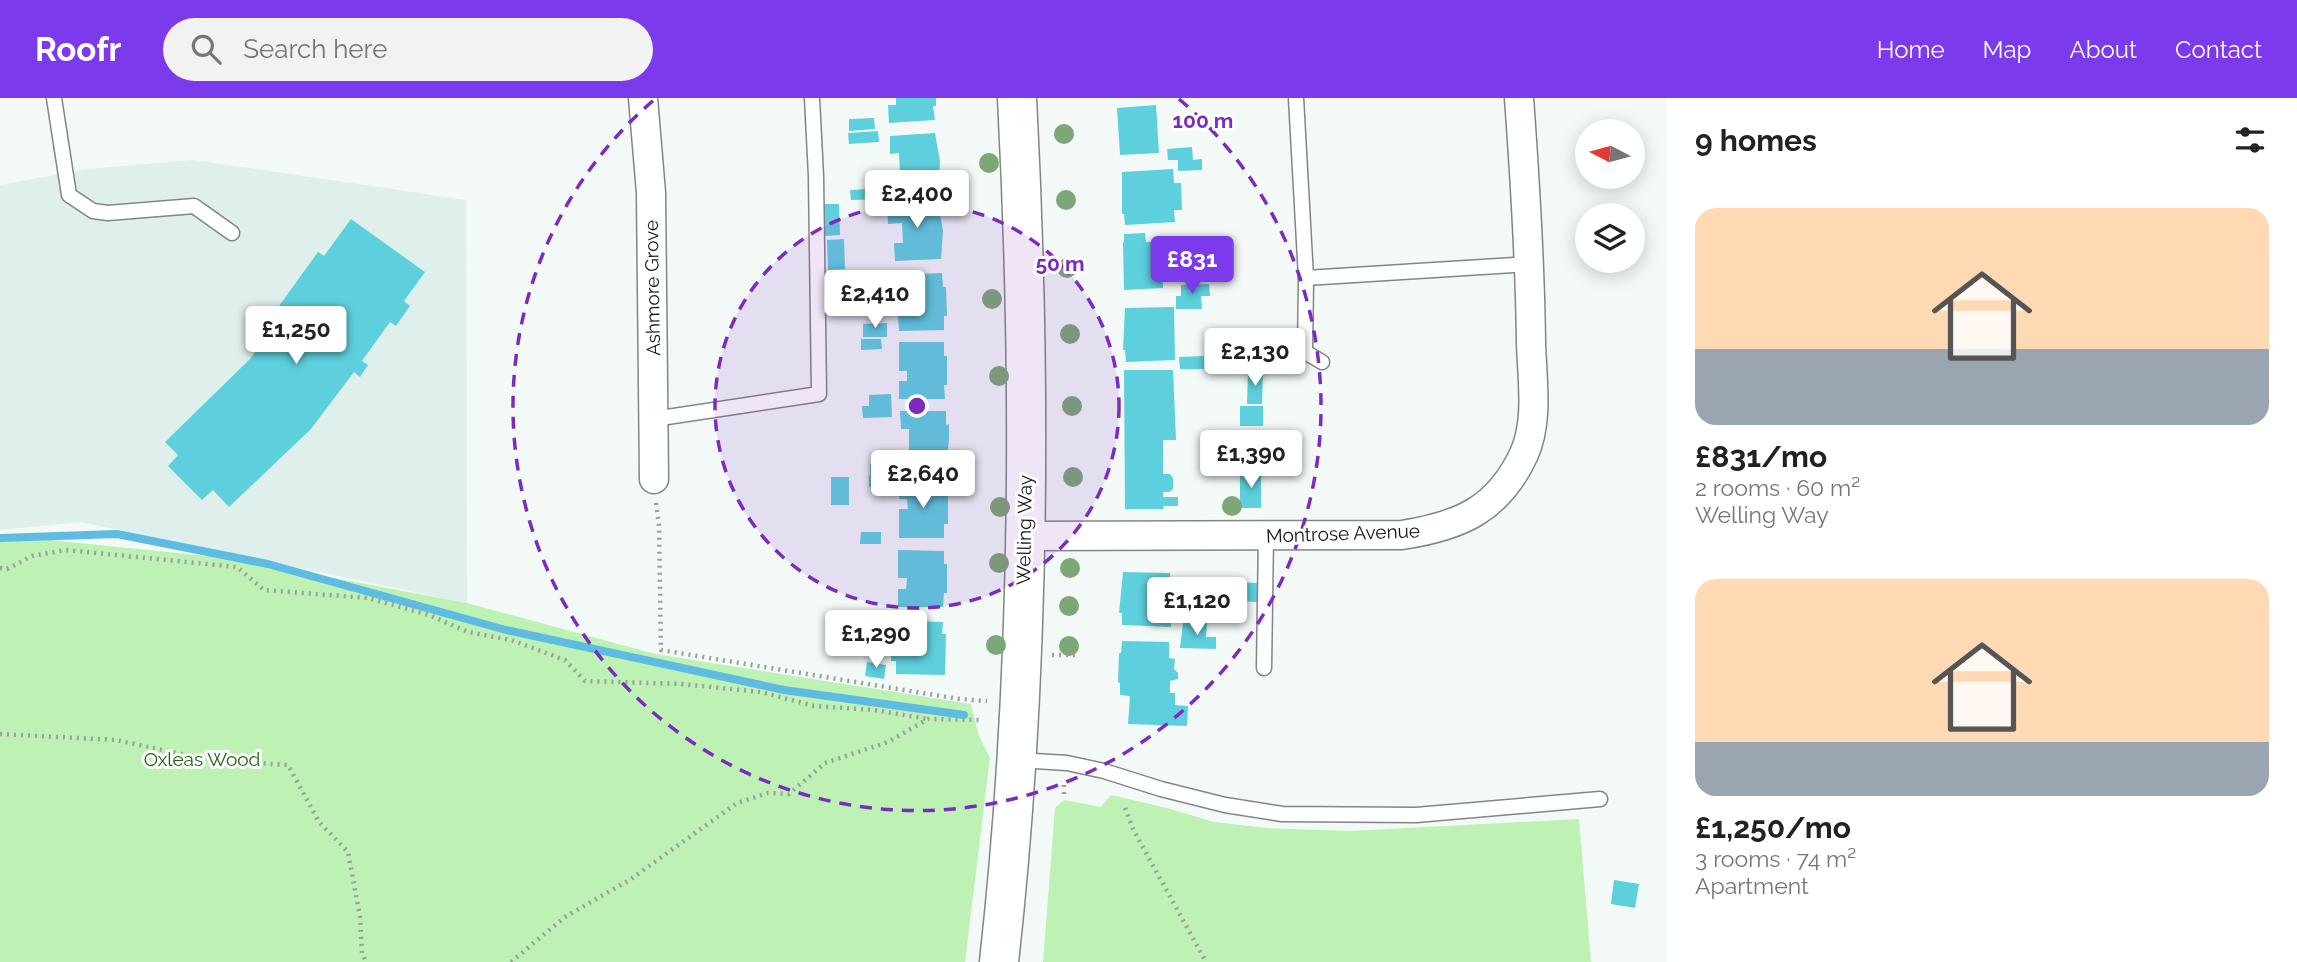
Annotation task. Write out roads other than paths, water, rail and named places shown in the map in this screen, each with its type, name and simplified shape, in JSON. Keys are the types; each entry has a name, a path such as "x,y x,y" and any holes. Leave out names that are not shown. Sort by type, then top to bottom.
{"street":[{"name":"Ashmore Grove","path":"643,98 651,192 654,479"},
{"name":"Welling Way","path":"999,962 1016,760 1025,536 1026,329 1017,98"},
{"name":"Montrose Avenue","path":"1025,536 1402,535 1438,529 1466,519 1487,504 1502,489 1530,438 1533,408 1530,264 1519,98"}],"lane":[{"path":"54,98 69,195 93,211 108,213 194,206 232,233"},
{"path":"654,419 820,394 812,98"},
{"path":"1296,98 1306,278 1305,352 1322,362"},
{"path":"1306,278 1530,264"},
{"path":"1264,668 1266,535"},
{"path":"1016,760 1079,766 1225,805 1282,814 1416,815 1600,799"}],"waterway":[{"path":"0,538 117,534 268,564 506,630 784,690 964,715"}],"park label":[{"name":"Oxleas Wood","path":"202,759"}]}
